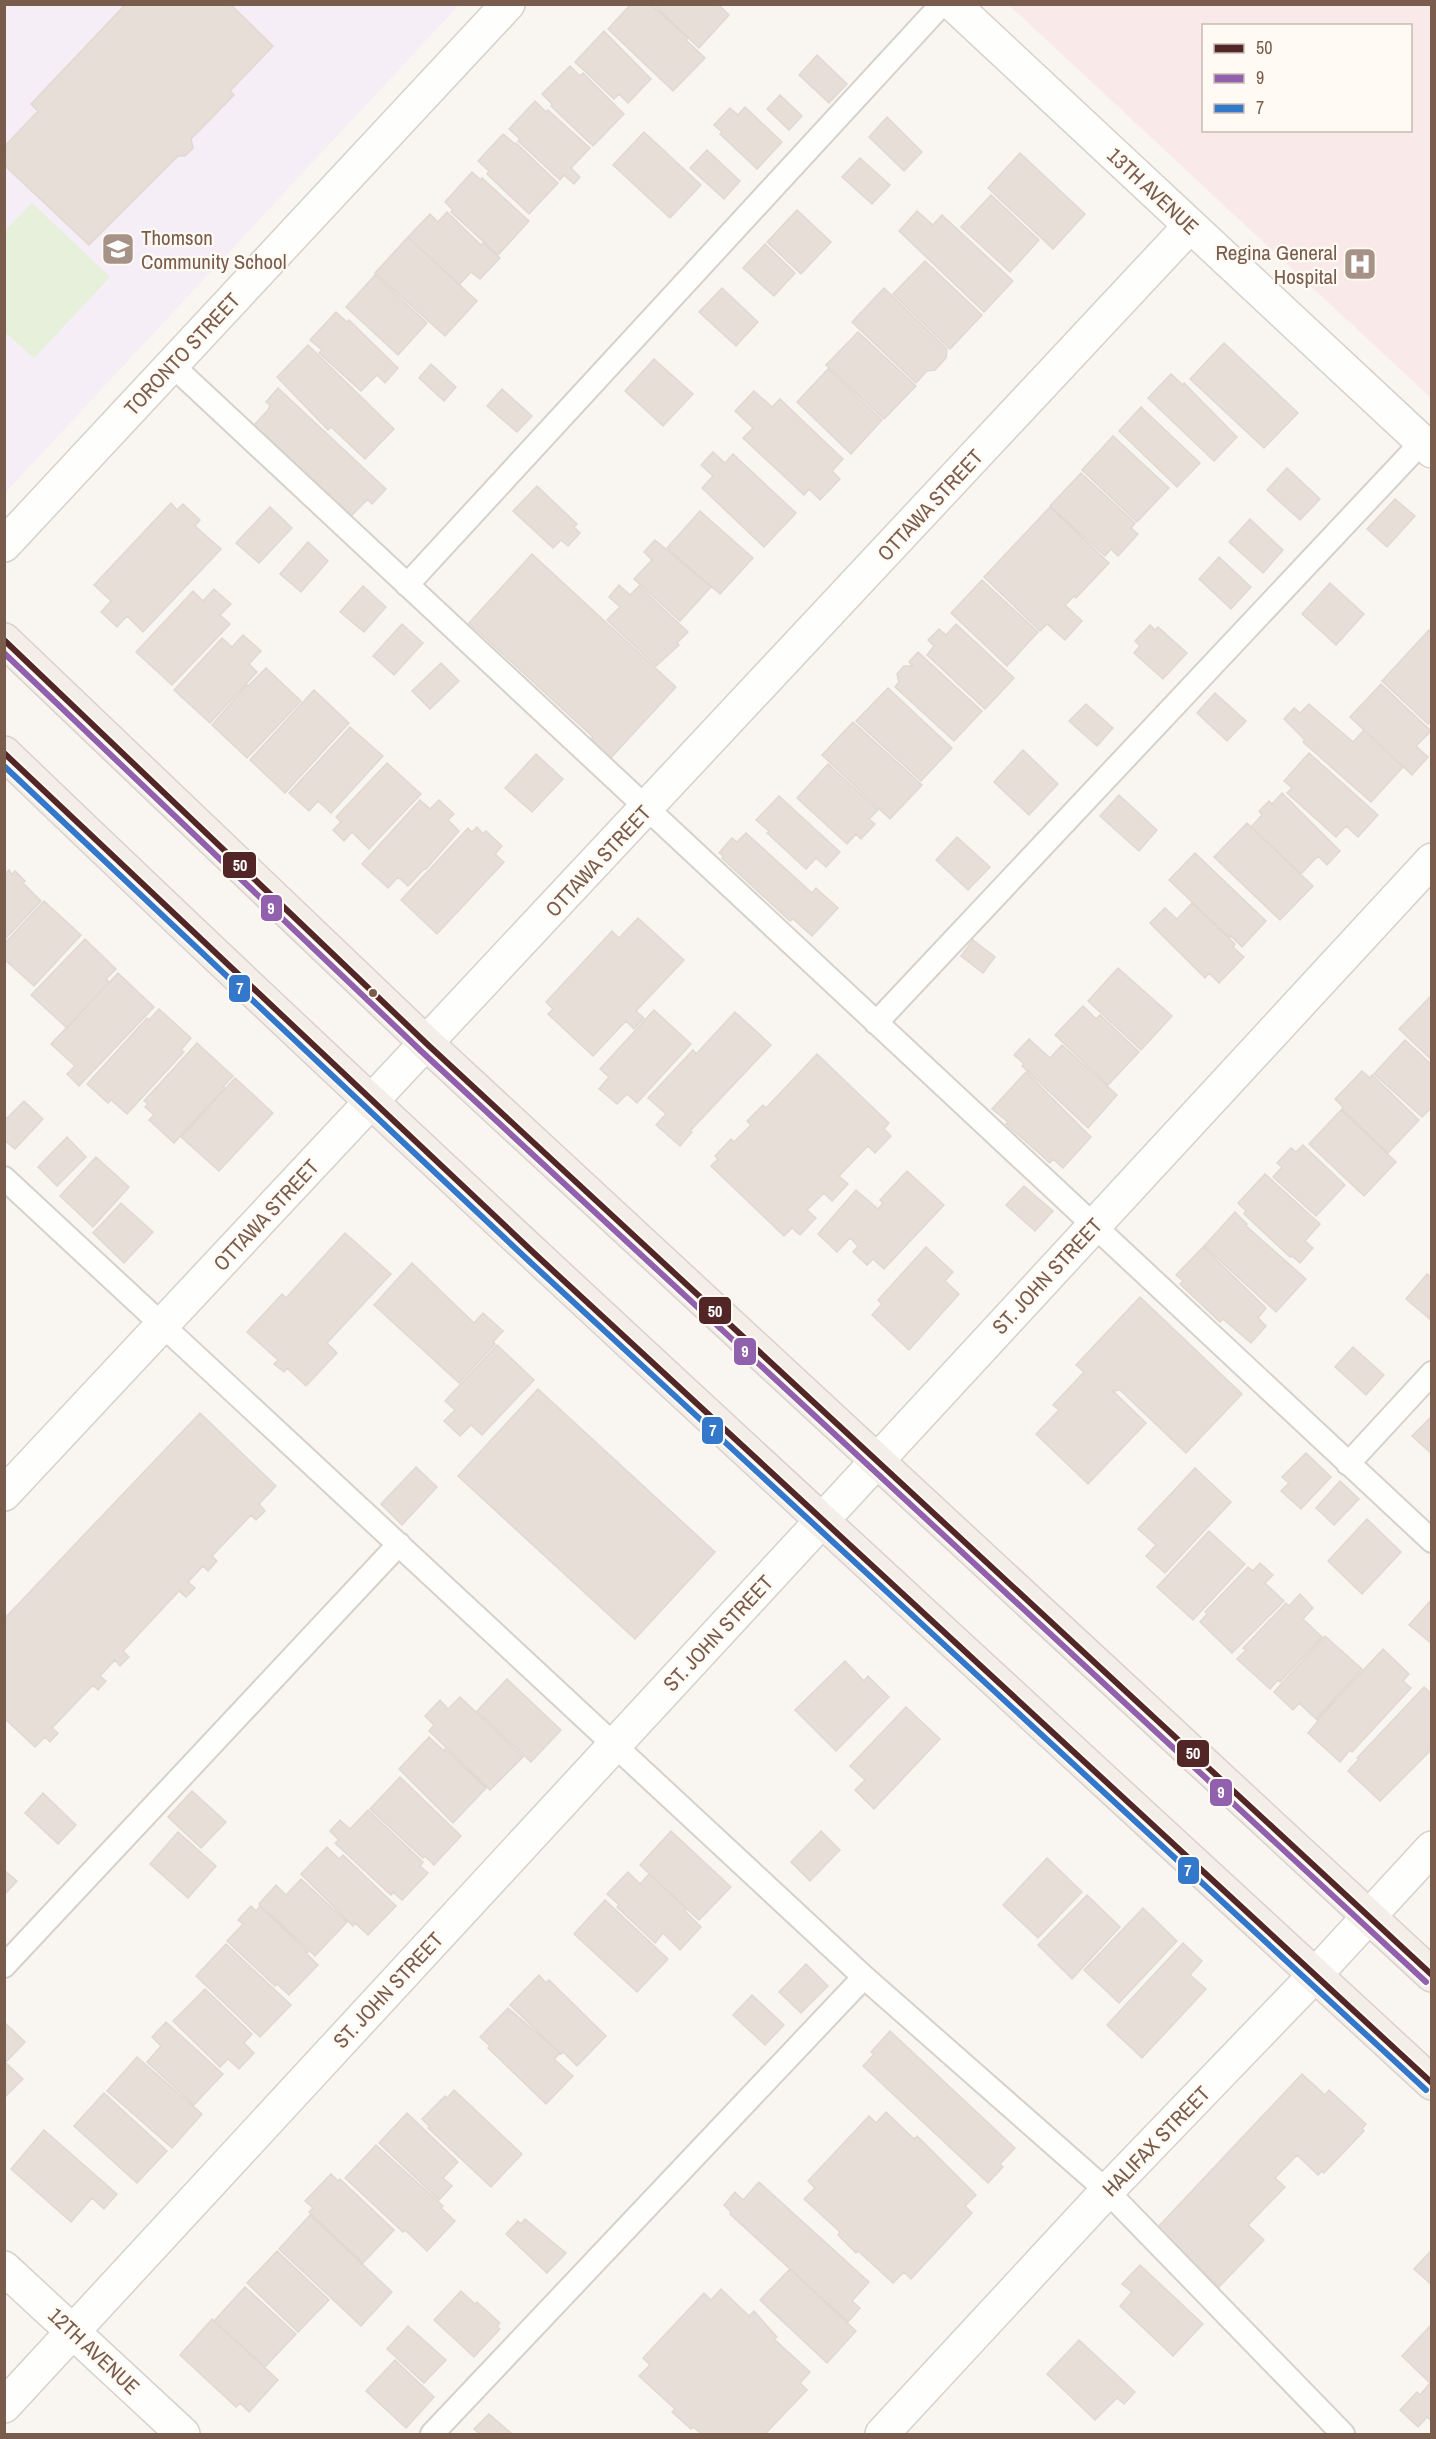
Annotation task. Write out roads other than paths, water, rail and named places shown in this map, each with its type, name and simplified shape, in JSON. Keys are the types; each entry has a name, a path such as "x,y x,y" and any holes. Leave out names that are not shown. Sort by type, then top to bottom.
{"main road":[{"path":"4,640 427,1044 1431,1976"},
{"path":"4,753 372,1101 822,1521 1431,2083"}],"street":[{"name":"TORONTO STREET","path":"4,545 508,4"},
{"name":"13TH AVENUE","path":"953,4 1427,447"},
{"name":"OTTAWA STREET","path":"4,1494 1191,226"},
{"name":"ST. JOHN STREET","path":"4,2406 1431,860"},
{"name":"HALIFAX STREET","path":"882,2434 1107,2191 1315,1975 1431,1848"},
{"name":"12TH AVENUE","path":"4,2268 183,2434"}],"lane":[{"path":"407,585 942,4"},
{"path":"172,365 1431,1541"},
{"path":"876,1023 1427,447"},
{"path":"4,1178 164,1324 864,1977 1107,2191 1329,2430"},
{"path":"1348,1464 1431,1373"},
{"path":"4,1966 399,1544"},
{"path":"432,2434 864,1977"}],"place":[{"name":"Thomson Community School","path":"118,249"},
{"name":"Regina General Hospital","path":"1360,264"}]}
